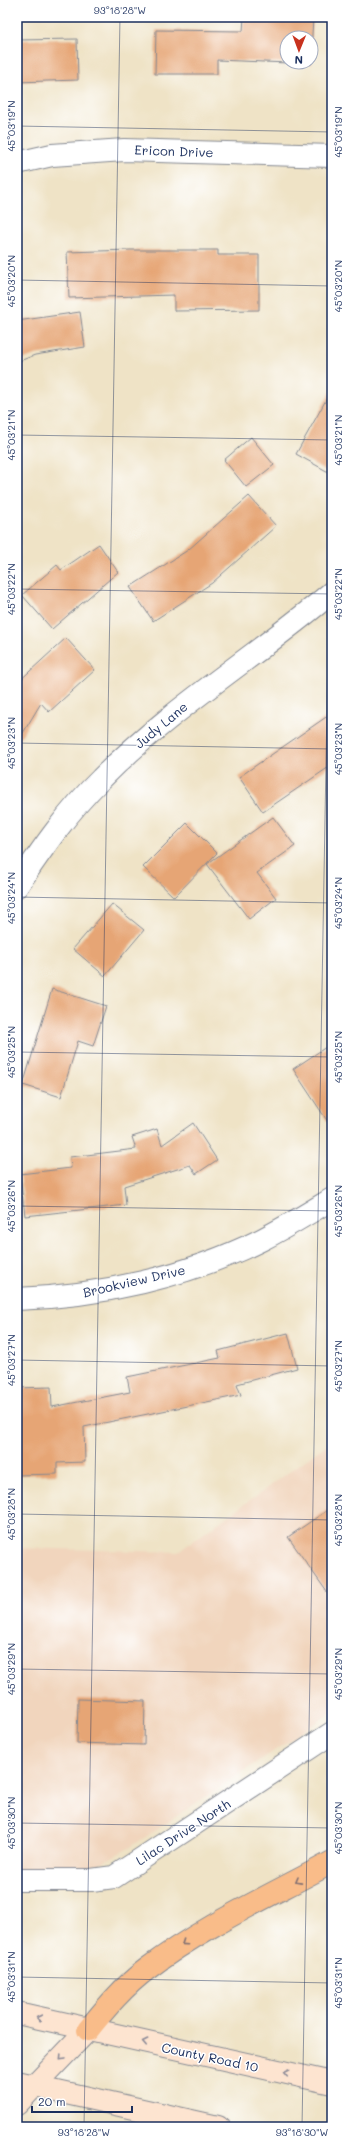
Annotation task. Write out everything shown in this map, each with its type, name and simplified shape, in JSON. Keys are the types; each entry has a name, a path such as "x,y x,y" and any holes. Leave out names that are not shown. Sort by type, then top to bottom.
{"highway":[{"path":"88,2030 118,1994 147,1969 194,1936 332,1862"}],"main road":[{"name":"County Road 10","path":"17,2013 332,2083"},
{"path":"17,2104 26,2084 88,2030"},
{"path":"26,2084 218,2127"}],"street":[{"name":"Ericon Drive","path":"17,163 52,155 124,150 332,156"},
{"name":"Judy Lane","path":"17,886 50,837 100,779 168,718 332,592"},
{"name":"Brookview Drive","path":"17,1299 77,1294 169,1275 216,1259 260,1240 332,1199"},
{"name":"Lilac Drive North","path":"17,1880 91,1880 114,1877 332,1733"}],"shaded area":[{"path":"332,1441 332,1712 129,1848 99,1864 70,1873 17,1870 17,1548 178,1552"}],"building":[{"path":"244,17 313,17 312,30 279,30 279,63 217,60 217,74 155,74 156,30 243,31"},
{"path":"77,39 78,80 17,82 17,40"},
{"path":"218,250 218,255 259,255 259,310 174,311 174,295 69,298 67,252"},
{"path":"80,312 85,347 35,355 17,362 17,321"},
{"path":"332,389 332,474 296,454"},
{"path":"251,437 274,465 246,487 224,460"},
{"path":"249,496 276,526 212,583 153,621 130,587 188,550"},
{"path":"99,544 118,572 52,629 22,595 57,565 61,570"},
{"path":"66,638 95,670 49,712 41,703 17,743 17,683"},
{"path":"332,713 332,765 263,812 239,777"},
{"path":"273,817 295,846 257,873 276,898 249,919 207,864"},
{"path":"187,823 217,853 174,897 143,867"},
{"path":"112,904 144,930 105,976 73,949"},
{"path":"52,989 106,1006 93,1046 78,1041 61,1097 23,1085"},
{"path":"332,1043 332,1128 293,1069"},
{"path":"193,1123 217,1160 196,1174 190,1165 124,1186 126,1205 25,1216 20,1174 71,1168 70,1157 136,1149 132,1137 157,1129 162,1145"},
{"path":"288,1333 297,1368 237,1384 241,1395 84,1427 85,1462 57,1463 57,1474 18,1475 17,1388 51,1387 52,1407 130,1392 127,1377 220,1358 218,1351"},
{"path":"332,1507 332,1599 288,1537"},
{"path":"78,1699 145,1701 144,1745 77,1743"}]}
